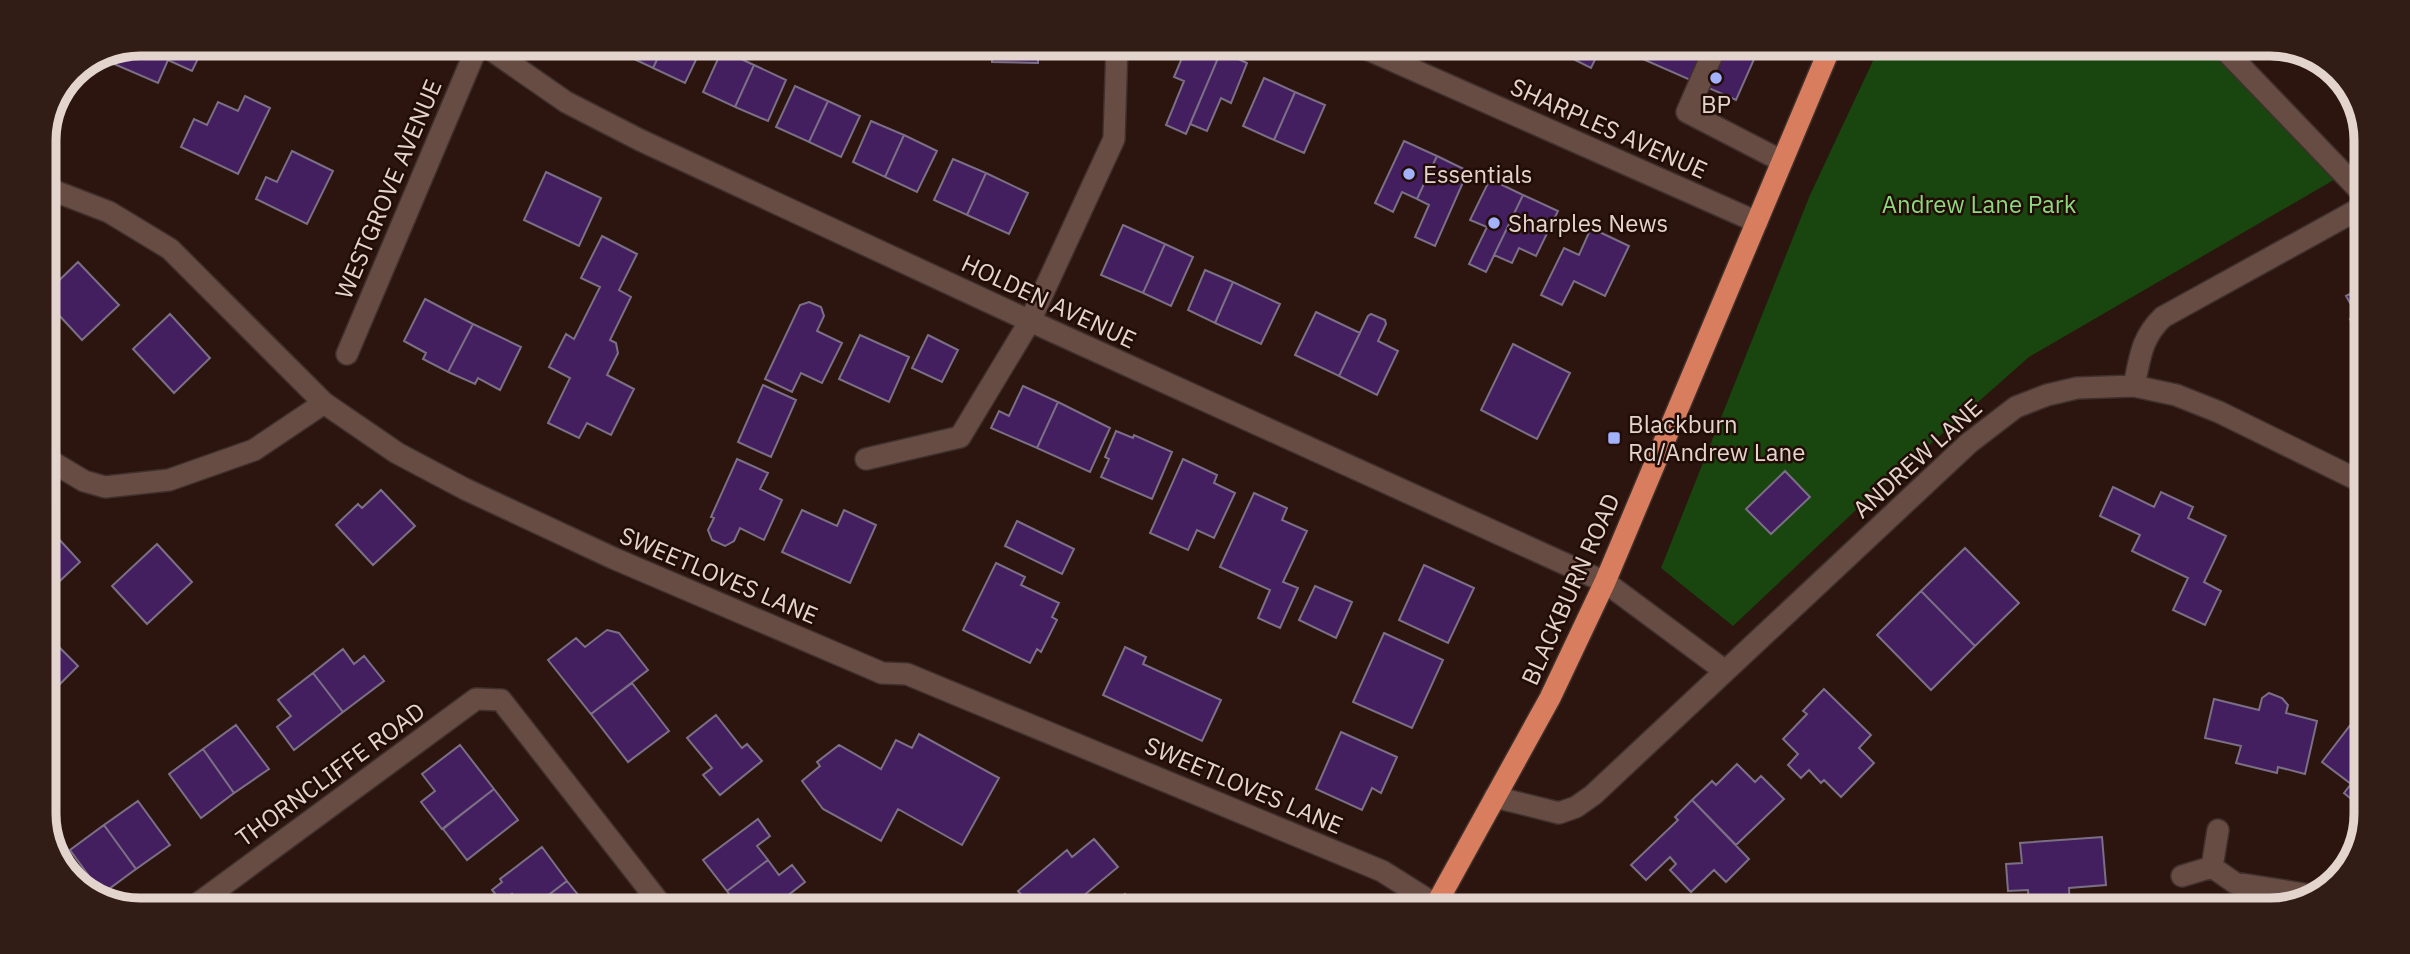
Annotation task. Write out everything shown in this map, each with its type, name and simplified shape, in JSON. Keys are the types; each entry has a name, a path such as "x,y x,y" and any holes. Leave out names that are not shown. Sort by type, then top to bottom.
{"highway":[{"name":"BLACKBURN ROAD","path":"1440,898 1550,698 1605,582 1827,56"}],"street":[{"name":"WESTGROVE AVENUE","path":"346,355 473,56"},
{"name":"HOLDEN AVENUE","path":"500,56 566,102 640,140 1030,321 1605,582"},
{"path":"866,459 960,437 1030,321 1114,139 1117,56"},
{"name":"SHARPLES AVENUE","path":"1382,56 1757,222"},
{"path":"1712,56 1687,112 1782,161"},
{"path":"2231,56 2354,185"},
{"name":"SWEETLOVES LANE","path":"56,192 110,212 170,249 324,403 397,453 465,489 600,552 882,673 907,674 1382,871 1422,898"},
{"path":"2134,386 2144,340 2151,328 2163,317 2354,211"},
{"name":"ANDREW LANE","path":"1495,797 1559,813 1576,807 1593,795 1969,443 2016,407 2046,394 2077,388 2134,386 2176,395 2219,412 2354,478"},
{"path":"56,464 84,481 105,487 169,480 254,450 324,403"},
{"path":"1605,582 1725,671"},
{"name":"THORNCLIFFE ROAD","path":"206,898 476,699 501,700 656,898"},
{"path":"2212,867 2218,830"},
{"path":"2182,876 2212,867"},
{"path":"2212,867 2235,883 2298,893"}],"green space":[{"name":"Andrew Lane Park","path":"1875,56 2233,56 2344,174 2029,357 1857,509 1733,626 1661,568 1810,195"}],"building":[{"path":"140,56 199,56 192,71 168,60 158,83 114,64 116,60"},
{"path":"627,56 659,56 653,68"},
{"path":"659,56 698,56 685,83 653,68"},
{"path":"719,56 735,56 754,65 735,107 703,92"},
{"path":"992,56 1038,56 1038,63 992,62"},
{"path":"1183,56 1219,56 1186,134 1166,125 1184,81 1174,77"},
{"path":"1219,56 1232,56 1247,63 1231,103 1221,98 1207,131 1190,124"},
{"path":"1567,56 1597,56 1591,68"},
{"name":"BP","path":"1638,56 1755,56 1736,100"},
{"path":"754,65 786,80 768,121 735,107"},
{"path":"1264,78 1295,92 1274,140 1243,126"},
{"path":"795,86 828,101 809,142 776,127"},
{"path":"1295,92 1325,105 1304,153 1274,140"},
{"path":"245,96 270,108 238,174 181,147 194,119 207,125 218,102 238,111"},
{"path":"828,101 860,116 841,157 809,142"},
{"path":"871,121 904,135 885,177 853,162"},
{"path":"904,135 937,151 917,192 885,177"},
{"name":"Essentials","path":"1404,141 1437,156 1417,199 1402,192 1393,212 1375,203"},
{"path":"292,151 333,171 307,224 256,199 266,177 277,182"},
{"path":"1437,156 1468,171 1435,246 1415,237 1429,205 1417,199"},
{"path":"953,159 986,173 967,215 934,200"},
{"path":"546,172 601,198 579,246 524,220"},
{"path":"986,173 1028,193 1009,234 967,215"},
{"name":"Sharples News","path":"1490,179 1523,195 1486,272 1469,264 1487,227 1470,220"},
{"path":"1523,195 1558,211 1536,256 1519,248 1512,263 1494,255"},
{"path":"1123,225 1165,244 1143,293 1101,275"},
{"path":"1591,228 1629,246 1605,296 1574,281 1562,305 1541,295 1564,248 1579,255"},
{"path":"602,236 637,254 619,290 631,297 610,340 616,343 618,353 607,375 634,389 611,435 587,423 579,438 548,423 570,378 549,367 566,334 574,339 600,287 581,278"},
{"path":"1165,244 1193,257 1171,306 1143,293"},
{"path":"78,262 119,305 82,340 56,312 56,283"},
{"path":"1205,270 1233,282 1215,323 1188,310"},
{"path":"1233,282 1280,304 1261,344 1215,323"},
{"path":"2354,292 2354,310 2346,296"},
{"path":"425,299 473,324 448,372 423,359 426,353 404,341"},
{"path":"809,302 821,307 824,316 817,331 842,343 822,383 801,373 792,392 765,379 800,305"},
{"path":"1316,312 1360,333 1339,376 1295,355"},
{"path":"170,314 210,358 174,393 133,349"},
{"path":"1371,314 1385,320 1386,324 1378,341 1398,351 1377,395 1339,376"},
{"path":"473,324 521,347 500,390 478,378 475,384 448,372"},
{"path":"860,335 909,357 889,402 839,379"},
{"path":"928,335 958,350 942,382 912,368"},
{"path":"1513,344 1570,373 1537,439 1481,410"},
{"path":"763,385 796,400 771,457 738,442"},
{"path":"1023,386 1058,402 1037,448 991,428 999,411 1009,416"},
{"path":"1058,402 1110,428 1090,472 1037,448"},
{"path":"1116,431 1133,438 1134,435 1172,452 1152,499 1101,477 1109,459 1105,457"},
{"path":"737,459 768,473 760,489 782,500 764,540 740,528 734,541 725,546 712,540 708,530 714,518 711,517"},
{"path":"1183,459 1217,475 1214,483 1235,493 1214,538 1197,530 1188,550 1150,533"},
{"path":"1785,471 1810,497 1771,534 1746,509"},
{"path":"2113,487 2154,507 2161,492 2193,507 2188,518 2226,536 2204,582 2221,591 2205,625 2173,610 2188,578 2132,551 2140,535 2100,516"},
{"path":"381,490 415,526 373,565 336,525 358,504 362,508"},
{"path":"1254,493 1287,508 1282,520 1307,531 1283,582 1298,588 1280,628 1258,618 1270,590 1220,567"},
{"path":"802,510 837,526 844,510 876,525 850,583 782,552"},
{"path":"1017,521 1074,549 1062,574 1005,546"},
{"path":"56,536 80,562 56,585"},
{"path":"157,544 192,582 147,624 112,586"},
{"path":"1965,548 2019,603 1975,646 1921,591"},
{"path":"996,563 1025,577 1021,585 1059,603 1052,617 1057,620 1041,652 1037,649 1030,663 963,630"},
{"path":"1424,565 1474,588 1448,643 1399,620"},
{"path":"1315,586 1352,602 1336,638 1299,620"},
{"path":"1921,591 1975,646 1931,690 1877,635"},
{"path":"607,630 619,633 648,670 591,714 548,660 576,638 585,647"},
{"path":"1384,633 1443,660 1412,728 1353,702"},
{"path":"56,644 78,666 56,688"},
{"path":"1125,647 1146,657 1143,664 1221,700 1202,741 1103,695"},
{"path":"343,649 354,664 364,656 384,681 343,712 313,673"},
{"path":"313,673 343,712 294,750 277,727 291,716 278,700"},
{"path":"632,683 669,731 628,762 591,714"},
{"path":"1824,689 1871,735 1859,748 1874,763 1841,797 1824,780 1821,783 1809,770 1801,778 1788,765 1798,754 1783,739 1807,714 1803,711"},
{"path":"2269,693 2282,698 2288,705 2286,713 2317,721 2305,774 2278,767 2277,773 2236,763 2241,746 2205,738 2214,699 2259,710 2262,698"},
{"path":"716,715 742,748 747,744 762,761 720,795 703,775 712,768 687,738"},
{"path":"2354,720 2354,801 2344,793 2351,784 2322,762"},
{"path":"236,725 269,769 234,793 203,749"},
{"path":"1341,732 1397,757 1381,793 1372,788 1362,810 1316,789"},
{"path":"919,734 999,778 962,845 898,809 881,841 823,809 802,781 820,766 817,762 839,745 881,769 896,740 912,748"},
{"path":"460,745 494,789 442,829 421,802 435,791 422,774"},
{"path":"203,749 234,793 201,818 169,774"},
{"path":"1737,764 1755,782 1761,776 1784,799 1736,845 1692,800 1712,781 1716,785"},
{"path":"494,789 518,820 467,860 443,829"},
{"path":"1692,800 1749,859 1726,882 1714,870 1691,892 1670,870 1676,864 1670,857 1646,880 1631,865 1678,820 1675,817"},
{"path":"138,801 170,845 136,869 104,825"},
{"path":"758,819 770,836 757,846 768,860 727,891 703,860"},
{"path":"104,825 136,869 106,891 96,886 70,850"},
{"path":"2102,837 2106,885 2069,888 2069,898 2028,898 2028,890 2008,891 2006,864 2022,863 2020,843"},
{"path":"1094,839 1118,867 1081,898 1024,898 1018,891 1067,850 1072,857"},
{"path":"542,847 567,881 545,898 515,898 512,894 507,898 499,898 492,890 502,882 500,879"},
{"path":"768,860 779,875 792,865 805,882 785,898 732,898 727,891"},
{"path":"567,881 581,898 545,898"}],"place":[{"name":"BP","path":"1716,78"},
{"name":"Essentials","path":"1409,174"},
{"name":"Sharples News","path":"1494,223"},
{"name":"Blackburn Rd/Andrew Lane","path":"1614,438"}]}
